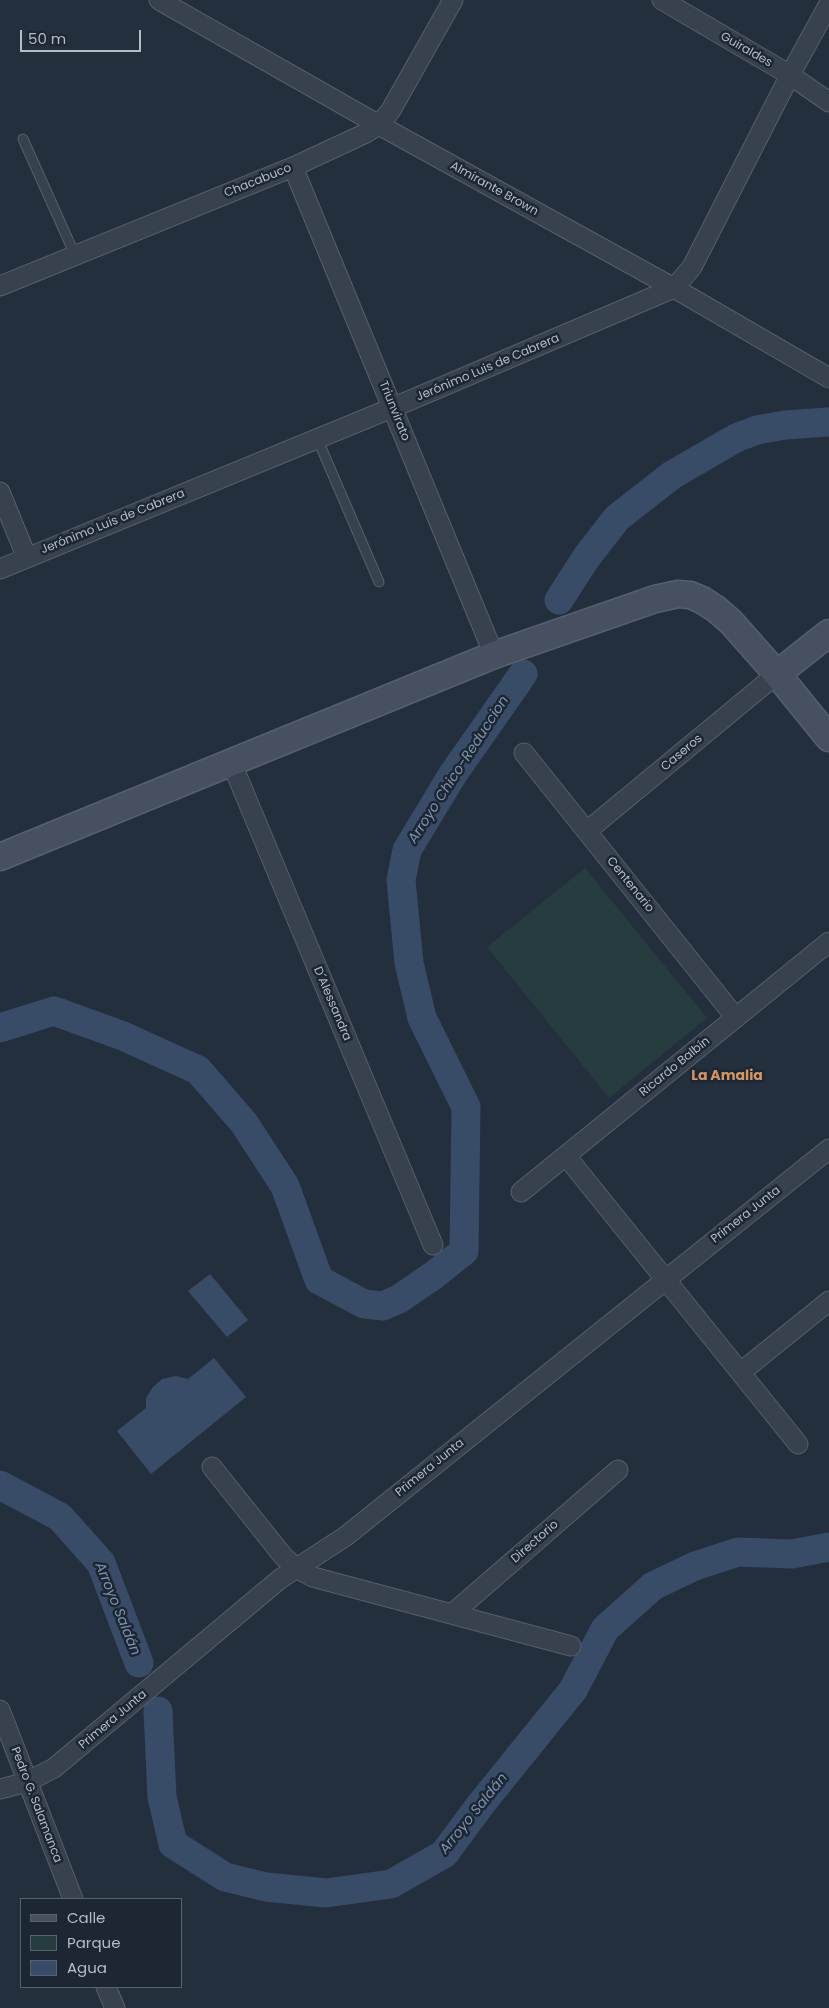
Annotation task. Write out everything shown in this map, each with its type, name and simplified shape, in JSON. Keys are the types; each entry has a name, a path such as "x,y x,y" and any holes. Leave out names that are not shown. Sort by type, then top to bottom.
{"main road":[{"path":"0,857 232,764 494,655 655,599 678,594 690,595 716,608 731,622 777,674 829,738"},
{"path":"777,674 829,633"}],"street":[{"name":"Almirante Brown","path":"159,0 378,125 674,288 829,378"},
{"name":"Chacabuco","path":"0,286 293,167 364,134 378,125 391,110 453,0"},
{"name":"Guiraldes","path":"662,0 790,75 829,102"},
{"name":"Jerónimo Luis de Cabrera","path":"0,569 392,408 674,288 692,267 790,75 829,4"},
{"name":"Triunvirato","path":"293,167 494,655"},
{"path":"0,492 27,558"},
{"name":"Caseros","path":"587,832 777,674"},
{"name":"Centenario","path":"524,753 736,1018"},
{"name":"D´Alessandra","path":"232,764 433,1245"},
{"name":"Ricardo Balbín","path":"521,1192 829,942"},
{"name":"Primera Junta","path":"0,1789 27,1782 54,1768 296,1568 346,1536 665,1278 829,1149"},
{"path":"566,1156 798,1444"},
{"path":"741,1372 829,1301"},
{"path":"212,1467 283,1556 296,1568 313,1577 570,1646"},
{"name":"Directorio","path":"452,1614 618,1470"},
{"name":"Pedro G. Salamanca","path":"0,1710 73,1898"},
{"path":"106,1988 115,2008"}],"lane":[{"path":"23,139 75,255"},
{"path":"317,438 379,582"}],"green space":[{"path":"585,868 707,1018 609,1098 487,947"}],"water":[{"path":"210,1274 248,1320 227,1337 188,1291"},
{"path":"214,1358 246,1397 151,1474 117,1431 146,1408 146,1398 153,1387 162,1379 176,1376 188,1379"}],"waterway":[{"name":"Arroyo Chico-Reduccion","path":"559,600 586,558 617,518 672,475 736,438 757,430 785,425 829,422"},
{"name":"Arroyo Chico-Reduccion","path":"0,1028 54,1011 123,1036 198,1070 244,1123 285,1186 319,1280 364,1304 383,1306 399,1299 464,1251 466,1107 422,1018 409,963 401,880 407,850 453,774 523,674"},
{"name":"Arroyo Saldán","path":"0,1485 60,1517 101,1563 139,1663"},
{"name":"Arroyo Saldán","path":"158,1711 162,1797 173,1844 225,1877 266,1887 326,1893 391,1884 444,1854 481,1804 573,1690 605,1629 653,1586 695,1566 738,1552 792,1554 829,1547"}],"district":[{"name":"La Amalia","path":"727,1076"}]}
